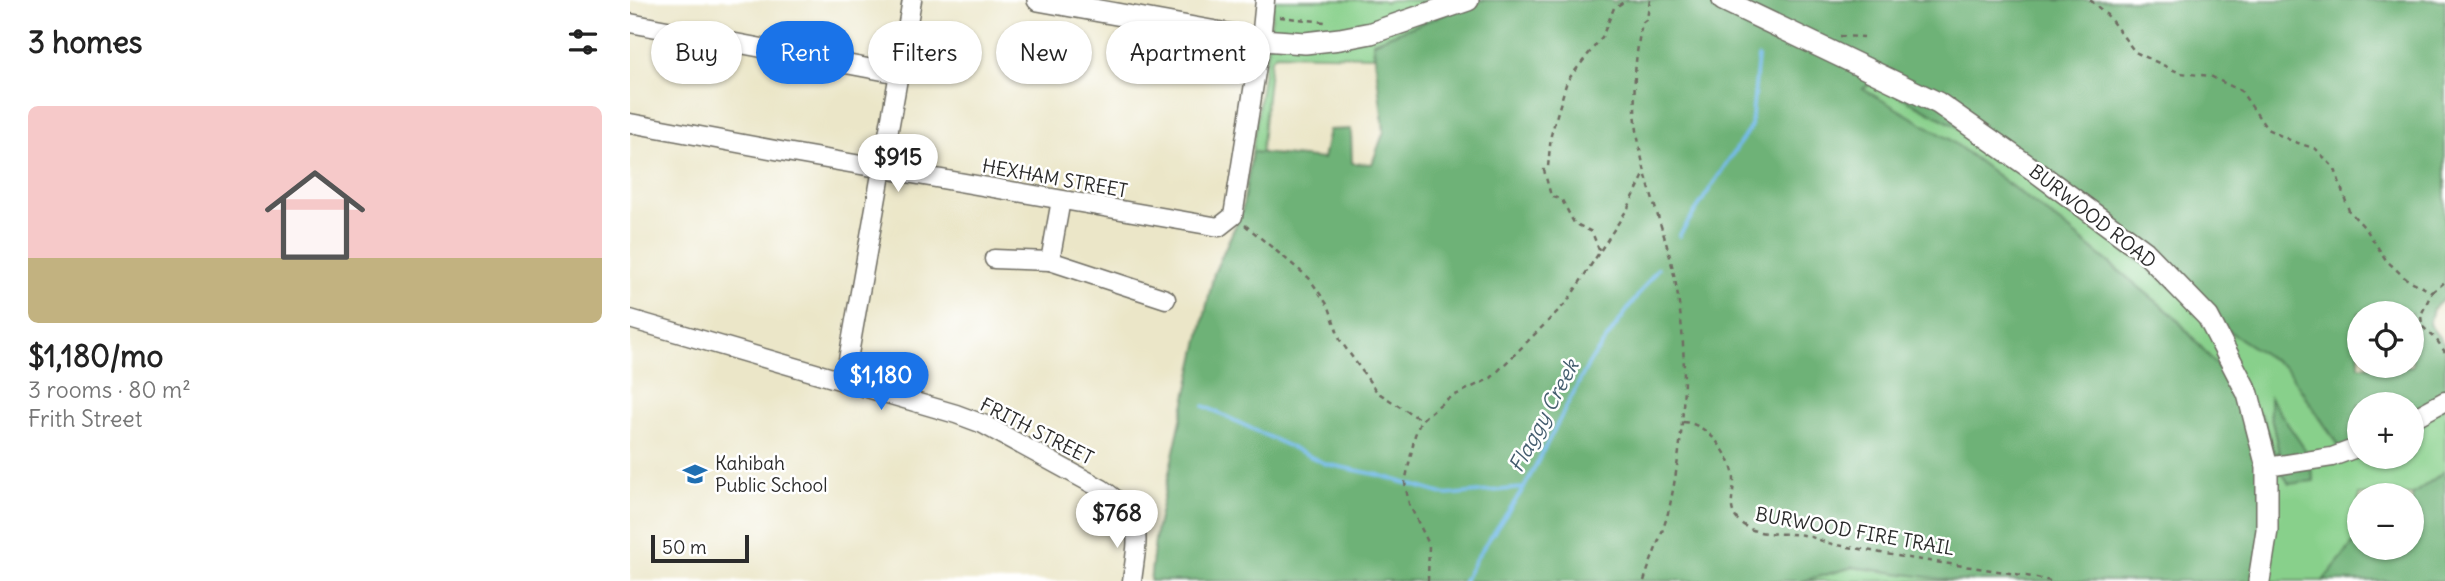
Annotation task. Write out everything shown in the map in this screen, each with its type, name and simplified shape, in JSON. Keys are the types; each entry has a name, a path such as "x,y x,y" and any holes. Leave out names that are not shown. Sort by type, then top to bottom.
{"main road":[{"path":"1038,0 1155,21"},
{"path":"1270,41 1305,43 1371,33 1468,0"},
{"name":"BURWOOD ROAD","path":"1724,0 1938,103 2145,252 2208,317 2248,394 2267,467 2267,530 2259,581"}],"street":[{"path":"908,21 912,0"},
{"path":"630,23 868,68"},
{"path":"844,382 897,84"},
{"path":"1229,220 1253,84"},
{"name":"HEXHAM STREET","path":"630,123 1213,227 1229,220"},
{"path":"1050,261 1061,200"},
{"path":"994,259 1050,261 1166,299"},
{"name":"FRITH STREET","path":"630,319 983,424 1119,501 1132,515 1137,530 1132,581"},
{"path":"2424,412 2445,401"},
{"path":"2267,467 2332,457 2347,451"}],"path":[{"path":"1600,251 1592,232 1574,223 1562,200 1551,196 1544,170 1548,167 1551,135 1567,80 1602,37 1614,8 1627,0"},
{"path":"1644,581 1669,508 1683,422 1684,341 1671,259 1645,173 1634,107 1634,59 1650,0"},
{"path":"2090,0 2107,15 2135,52 2180,73 2210,76 2241,91 2267,129 2316,149 2335,169 2349,211 2366,229 2386,260 2404,278 2432,292"},
{"path":"1265,8 1332,22"},
{"path":"1428,581 1429,544 1409,504 1405,483 1415,435 1421,420 1447,399 1491,377 1567,302 1628,208 1645,173"},
{"path":"1229,220 1309,278 1329,307 1340,340 1377,392 1421,420"},
{"path":"2445,282 2432,292 2421,315 2422,326 2445,352"},
{"name":"BURWOOD FIRE TRAIL","path":"1683,422 1695,423 1710,435 1728,459 1734,475 1731,507 1745,527 1763,532 1801,534 1828,543 1884,554 2005,570 2050,581"}],"green space":[{"path":"1274,0 1482,0 1373,42 1374,56 1276,54 1271,59 1270,68 1270,28"},
{"path":"1482,0 2445,0 2445,298 2433,309 2429,324 2445,345 2445,406 2424,417 2424,392 2347,392 2347,448 2339,446 2287,369 2236,336 2057,198 1956,126 1873,82 1863,89 1949,139 2068,229 2174,316 2264,420 2274,452 2279,453 2270,412 2270,398 2306,451 2314,481 2289,484 2282,472 2275,473 2269,581 1955,581 1853,567 1803,581 1150,581 1156,531 1214,273 1242,211 1252,152 1323,159 1329,130 1351,129 1352,163 1372,164 1384,131 1373,42"},
{"path":"1873,82 1956,126 2057,198 2236,336 2287,369 2339,447 2347,448 2347,469 2424,469 2424,417 2445,406 2445,471 2424,486 2424,483 2347,483 2347,551 2323,581 2269,581 2275,473 2282,472 2289,484 2270,412 2279,453 2274,453 2264,420 2174,316 2068,229 1949,139 1862,89"},
{"path":"1262,84 1268,84 1261,153 1252,152"},
{"path":"2445,471 2445,581 2323,581 2347,551 2347,560 2424,560 2424,486"},
{"path":"1853,567 1946,579 1955,581 1803,581"}],"waterway":[{"name":"Flaggy Creek","path":"1679,236 1751,126 1758,57"},
{"name":"Flaggy Creek","path":"1464,581 1475,560 1524,488 1589,363 1658,268"},
{"path":"1204,406 1326,464 1379,475 1446,495 1524,488"}],"place":[{"name":"Kahibah Public School","path":"695,474"}]}
